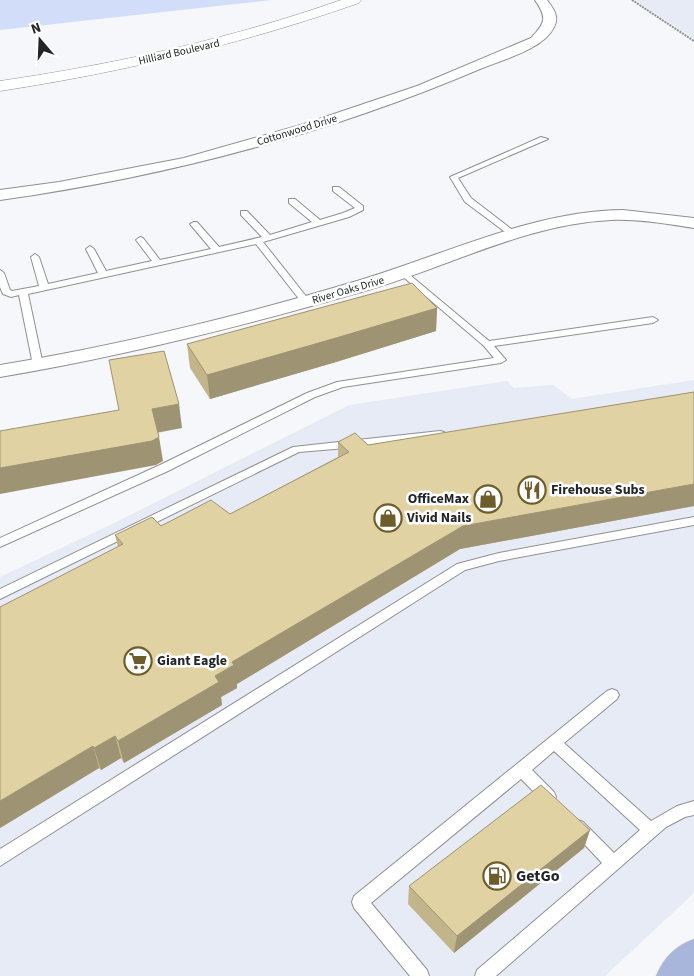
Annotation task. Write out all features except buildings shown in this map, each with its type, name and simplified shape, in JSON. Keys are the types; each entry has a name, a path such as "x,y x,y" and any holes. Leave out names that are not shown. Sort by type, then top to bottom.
{"main road":[{"name":"Hilliard Boulevard","path":"0,77 84,64 178,44 262,21 326,0"},
{"name":"Hilliard Boulevard","path":"0,86 134,63 207,46 274,27 354,0"},
{"path":"677,976 694,959"}],"street":[{"name":"Cottonwood Drive","path":"0,196 59,187 186,162 309,127 422,89 536,41 549,26 550,13 541,0"},
{"name":"River Oaks Drive","path":"0,371 179,336 404,274 545,226 600,216 650,216 694,223"}],"lane":[{"path":"515,235 468,200 454,177 544,138"},
{"path":"0,273 6,292 11,294 258,241 357,211 360,208 336,189"},
{"path":"292,201 318,223"},
{"path":"244,213 268,238"},
{"path":"194,224 217,250"},
{"path":"140,240 158,263"},
{"path":"258,241 306,302"},
{"path":"90,249 103,274"},
{"path":"35,257 44,287"},
{"path":"0,543 164,468 311,395 341,384 501,360 486,344 404,274"},
{"path":"23,292 38,365"},
{"path":"486,344 653,320"},
{"path":"0,594 297,449 370,443 449,433"},
{"path":"0,859 461,567 499,557 694,521"},
{"path":"421,976 360,902 556,743 612,695"},
{"path":"556,743 651,830"},
{"path":"522,770 614,863"},
{"path":"483,976 651,830 671,816 694,808"}],"path":[{"path":"632,0 694,41"}],"shaded area":[{"path":"0,0 272,0 0,30"},
{"path":"634,0 694,0 694,39 652,11"},
{"path":"694,380 694,893 605,976 0,976 0,577 114,523 349,405 507,381 514,388 553,385 572,399"}],"place":[{"name":"Firehouse Subs","path":"532,490"},
{"name":"OfficeMax","path":"488,499"},
{"name":"Vivid Nails","path":"388,518"},
{"name":"Giant Eagle","path":"138,661"},
{"name":"GetGo","path":"497,876"}]}
